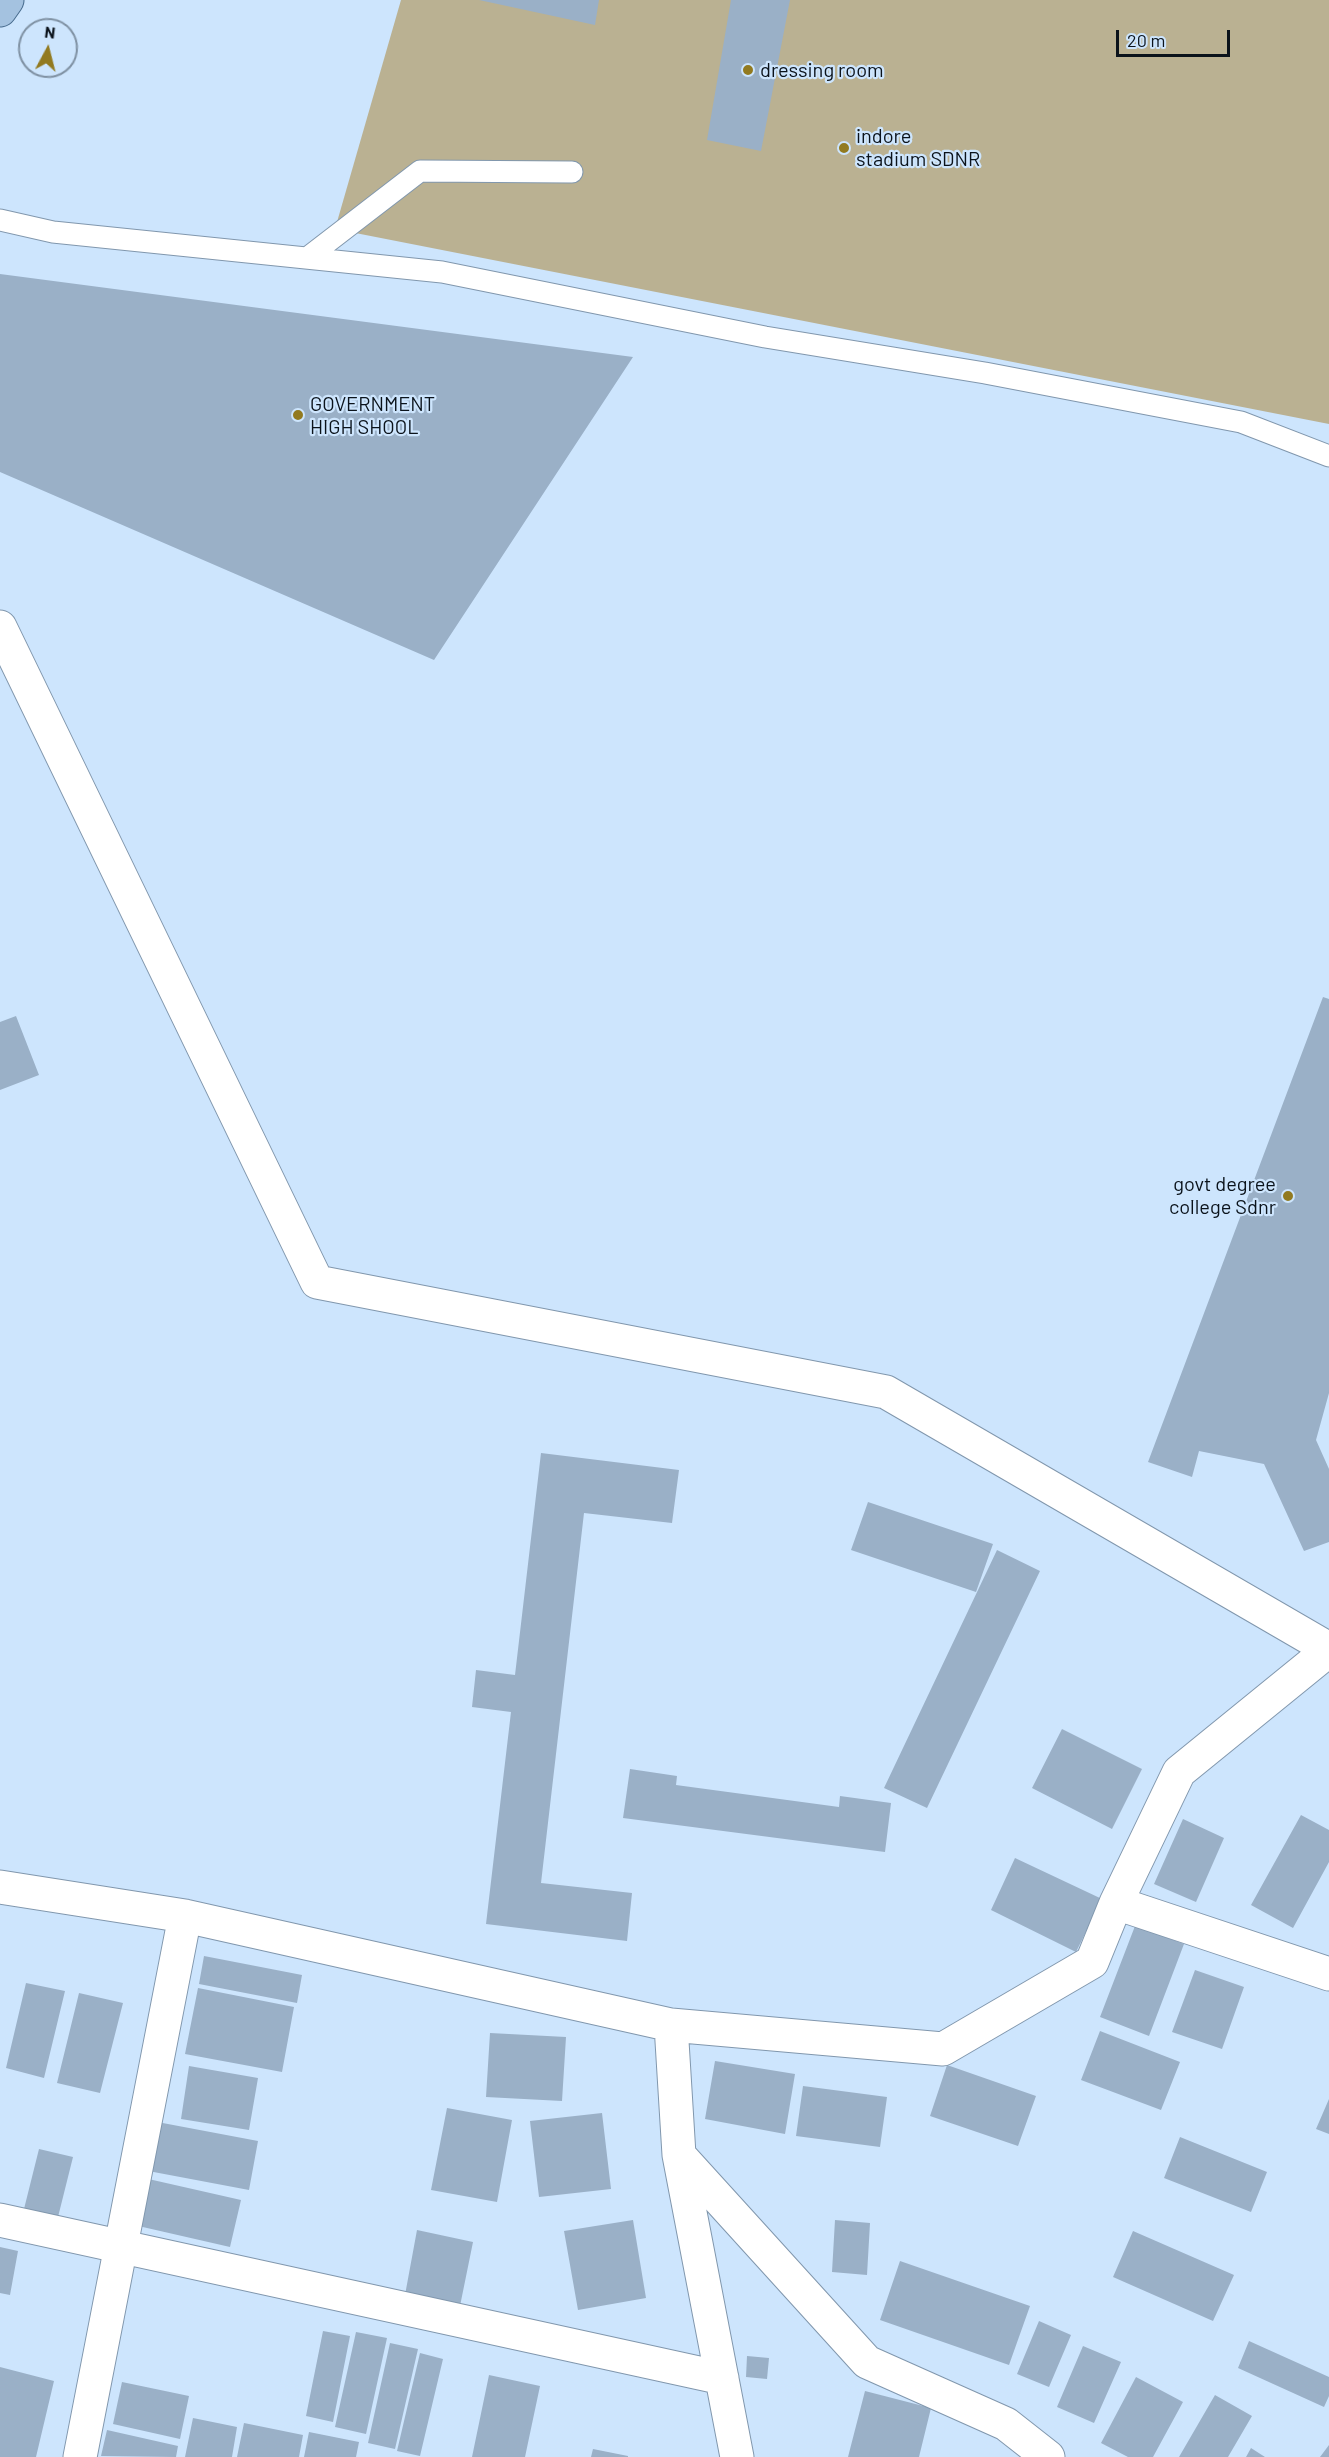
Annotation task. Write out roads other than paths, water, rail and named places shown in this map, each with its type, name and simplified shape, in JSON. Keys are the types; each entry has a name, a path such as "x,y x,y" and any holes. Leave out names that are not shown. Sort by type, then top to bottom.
{"main road":[{"path":"0,10 8,0"}],"street":[{"path":"0,627 317,1282 886,1392 1329,1649 1179,1772 1116,1903 1092,1962 944,2049 671,2025 185,1916 0,1887"},
{"path":"1116,1903 1329,1974"},
{"path":"80,2457 119,2246 185,1916"},
{"path":"671,2025 679,2155 737,2457"},
{"path":"679,2155 867,2362 1006,2424 1048,2457"},
{"path":"0,2220 722,2378"}],"lane":[{"path":"307,258 420,171 572,172"},
{"path":"0,220 53,232 442,272 765,337 985,373 1241,422 1329,456"}],"place":[{"name":"dressing room","path":"748,70"},
{"name":"indore stadium SDNR","path":"844,148"},
{"name":"GOVERNMENT HIGH SHOOL","path":"298,415"},
{"name":"govt degree college Sdnr","path":"1288,1196"}]}
